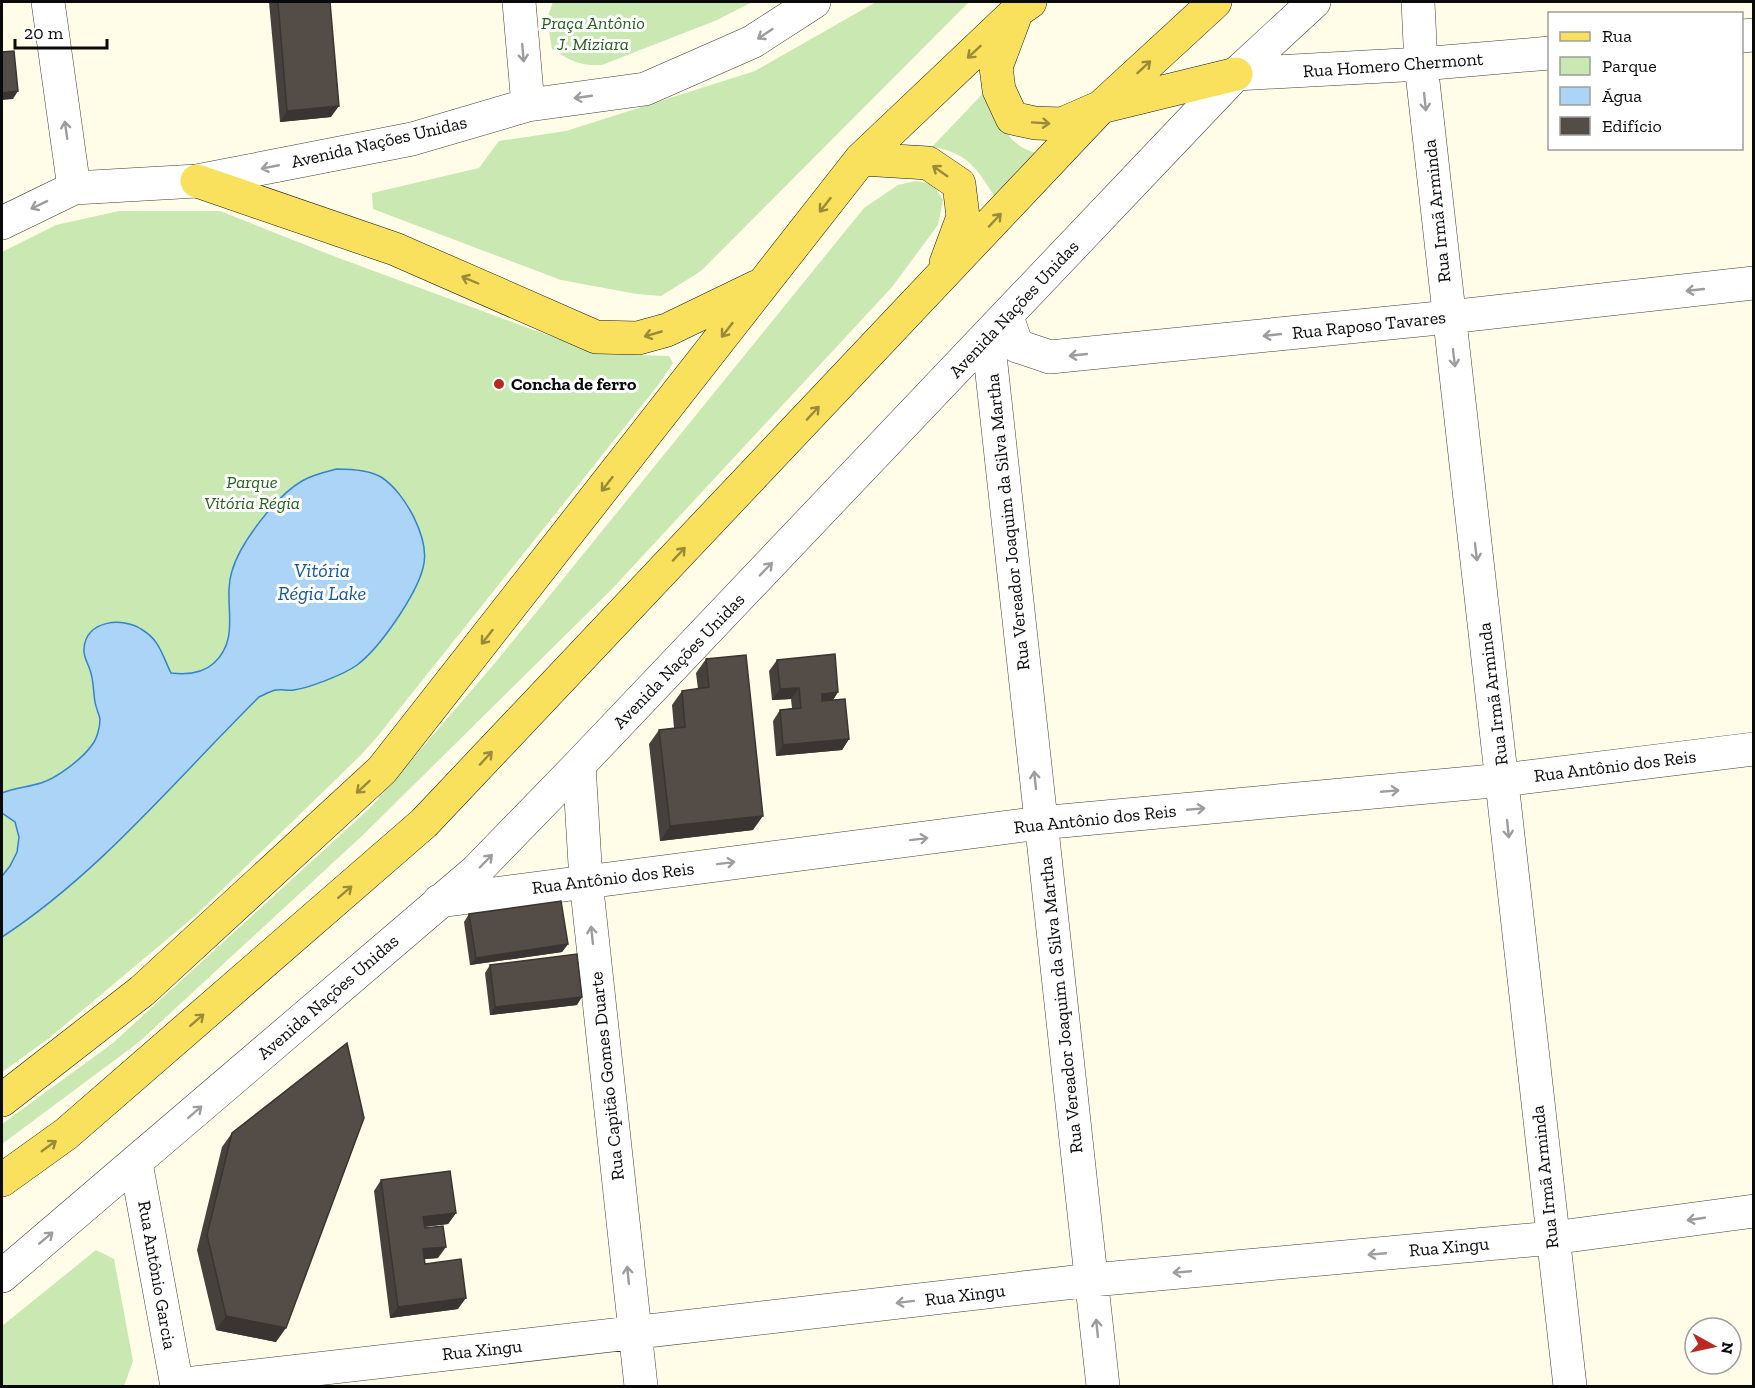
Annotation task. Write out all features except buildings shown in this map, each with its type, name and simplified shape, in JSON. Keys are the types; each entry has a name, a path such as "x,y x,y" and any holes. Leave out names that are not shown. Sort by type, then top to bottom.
{"main road":[{"path":"2,1180 66,1134 424,823 1101,107 1215,2"},
{"path":"1023,6 996,67 999,90 1012,118 1035,123 1062,124 1101,107 1236,74"},
{"path":"2,1100 142,991 382,770 861,159 1023,6"},
{"path":"861,159 928,163 959,184 963,217 940,278"},
{"path":"197,181 395,249 596,337 638,338 667,330 763,284"}],"street":[{"path":"48,2 74,188"},
{"path":"519,2 528,105"},
{"name":"Avenida Nações Unidas","path":"2,223 74,188 197,181 412,139 528,105 645,89 753,42 814,2"},
{"name":"Avenida Nações Unidas","path":"2,1276 476,871 1236,74 1314,2"},
{"name":"Rua Irmã Arminda","path":"1418,2 1421,64 1570,1386"},
{"name":"Rua Homero Chermont","path":"1236,74 1421,64 1548,53"},
{"name":"Rua Raposo Tavares","path":"997,327 1017,346 1050,357 1754,284"},
{"name":"Rua Vereador Joaquim da Silva Martha","path":"997,327 1040,823 1103,1386"},
{"name":"Rua Antônio dos Reis","path":"439,901 1040,823 1503,780 1754,749"},
{"name":"Rua Capitão Gomes Duarte","path":"579,765 586,881 640,1386"},
{"name":"Rua Antônio Garcia","path":"136,1163 177,1386"},
{"name":"Rua Xingu","path":"177,1386 1092,1280 1552,1238 1754,1211"}],"green space":[{"name":"Praça Antônio J. Miziara","path":"553,2 752,2 717,20 602,65 588,65 576,62 552,49 547,19"},
{"path":"876,2 969,2 701,271 661,296 637,294 561,280 373,209 372,193 479,168 499,141 566,131 755,71"},
{"path":"990,86 1000,118 1009,136 1025,149 1036,153 996,199 971,164 955,153 932,147"},
{"path":"916,181 933,184 943,200 938,225 892,287 612,589 365,833 139,1042 2,1144 2,1124 113,1043 372,806 495,663 864,208 898,185"},
{"name":"Parque Vitória Régia","path":"119,211 220,211 336,257 599,354 669,356 673,363 659,384 360,756 196,915 48,1039 2,1072 2,252 56,225"},
{"path":"96,1250 114,1259 133,1361 124,1386 2,1386 2,1326"}],"water":[{"name":"Vitória Régia Lake","path":"337,469 365,471 381,477 390,484 407,505 420,531 423,544 423,568 413,592 386,634 366,657 351,669 308,687 276,690 259,697 104,855 38,912 2,937 2,876 17,852 19,837 15,822 2,813 2,793 41,783 54,777 76,762 94,742 100,719 84,652 86,639 91,632 98,627 115,622 133,625 147,633 156,643 171,673 194,673 209,667 222,653 227,642 232,571 251,534 281,497 292,488 310,477"}],"place":[{"name":"Concha de ferro","path":"499,384"}]}
